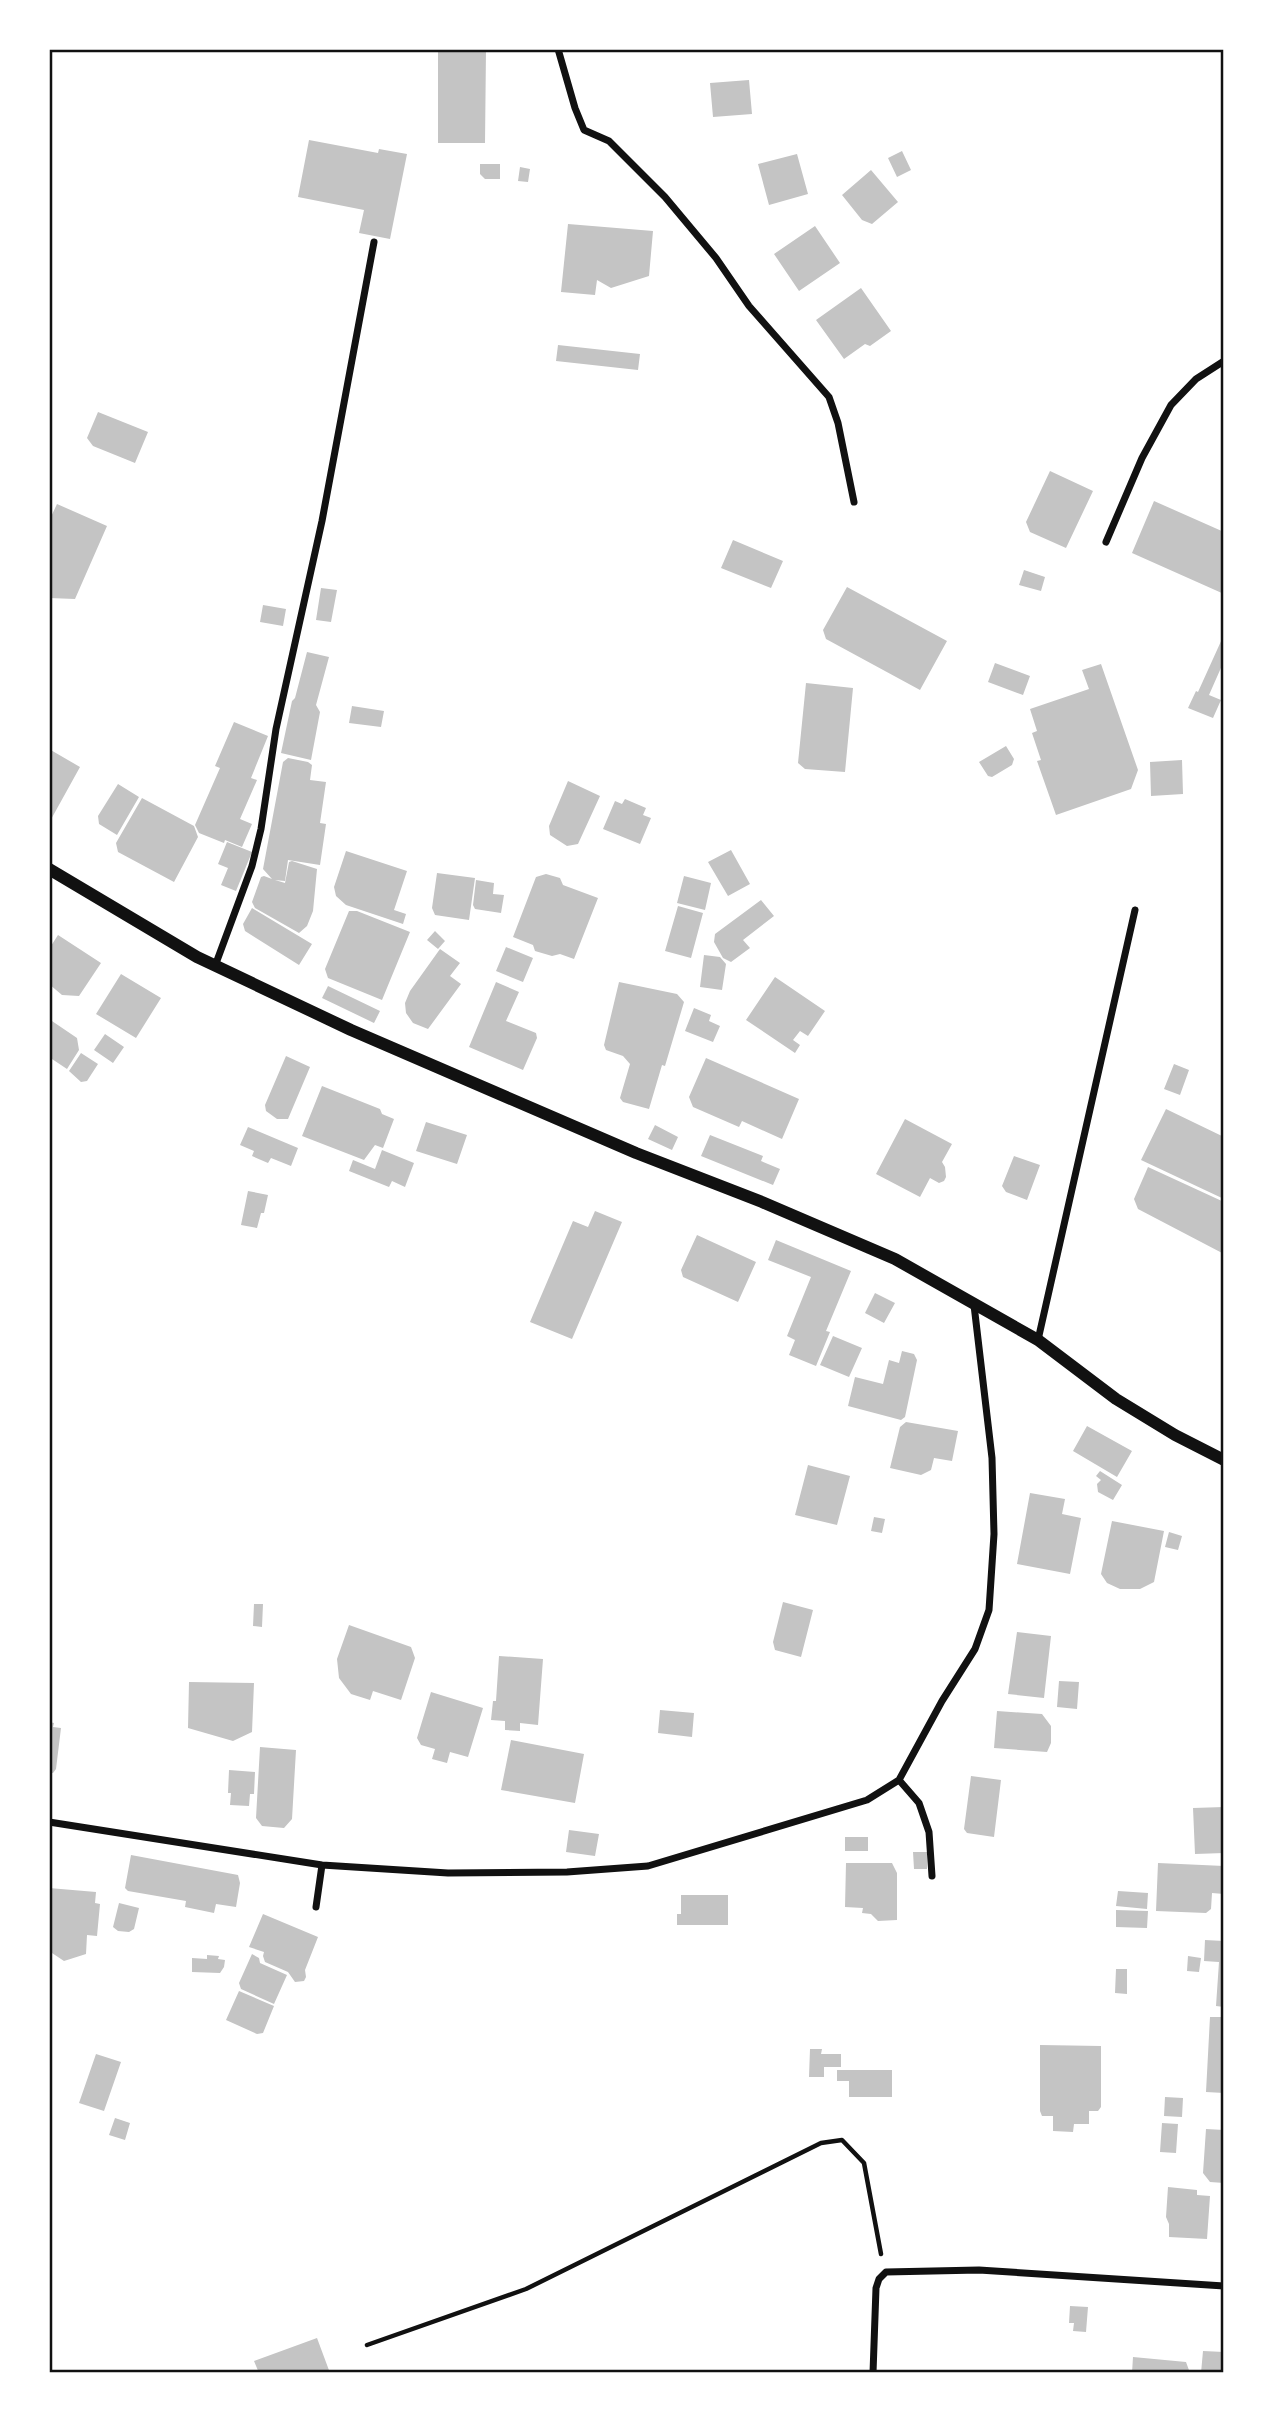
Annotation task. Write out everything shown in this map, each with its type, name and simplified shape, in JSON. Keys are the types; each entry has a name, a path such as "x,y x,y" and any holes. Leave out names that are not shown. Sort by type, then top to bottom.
{"street":[{"path":"558,49 584,130 610,141 665,197 716,258 749,306 829,397 838,423 854,502"},
{"path":"215,966 249,876 261,829 276,729 322,521 374,242"},
{"path":"1106,541 1142,458 1171,405 1196,380 1224,361"},
{"path":"49,869 215,966 351,1030 636,1153 762,1202 895,1259 1038,1340 1116,1399 1175,1435 1224,1460"},
{"path":"1038,1340 1135,910"},
{"path":"49,1822 322,1865 447,1873 567,1872 648,1866 867,1800 898,1780 975,1649 989,1610 994,1534 992,1458 974,1305"},
{"path":"898,1780 919,1803 929,1832 932,1876"},
{"path":"316,1907 322,1865"},
{"path":"873,2373 876,2288 879,2279 886,2272 979,2270 1224,2286"}],"path":[{"path":"367,2345 526,2289 821,2143 842,2140 864,2163 878,2245 886,2272"}],"building":[{"path":"438,49 486,49 485,143 438,143"},
{"path":"749,80 752,114 713,117 710,83"},
{"path":"309,140 378,153 379,149 407,154 390,239 359,233 364,210 298,197"},
{"path":"902,151 911,170 897,177 888,158"},
{"path":"797,154 808,194 769,205 758,164"},
{"path":"480,164 500,164 500,179 485,179 480,174"},
{"path":"520,167 530,169 528,182 518,181"},
{"path":"871,170 898,202 872,224 862,220 842,195"},
{"path":"568,224 653,231 649,276 611,288 597,280 595,295 561,292"},
{"path":"815,226 840,263 799,291 774,254"},
{"path":"861,288 891,331 870,346 865,344 844,359 816,320"},
{"path":"558,345 640,354 638,370 556,361"},
{"path":"98,412 148,432 135,463 93,446 87,438"},
{"path":"1050,471 1093,491 1066,548 1030,532 1026,522"},
{"path":"1154,501 1224,532 1224,594 1132,553"},
{"path":"57,504 107,526 75,599 49,598 49,521"},
{"path":"733,540 783,561 771,588 721,568"},
{"path":"1024,570 1045,577 1041,591 1019,585"},
{"path":"847,587 947,641 920,690 826,639 823,630"},
{"path":"321,588 337,590 331,622 316,620"},
{"path":"263,605 286,609 283,626 260,622"},
{"path":"1222,639 1224,661 1209,695 1221,700 1213,718 1188,708"},
{"path":"307,652 329,657 316,705 320,712 311,760 281,753 292,701"},
{"path":"995,663 1030,676 1023,695 988,682"},
{"path":"1101,664 1138,770 1131,789 1056,815 1037,761 1041,760 1032,733 1037,731 1030,709 1089,689 1082,670"},
{"path":"806,683 853,688 845,772 805,769 798,763"},
{"path":"352,706 384,711 381,727 349,723"},
{"path":"234,722 268,736 251,778 257,780 240,819 252,824 242,847 199,833 195,825 220,768 215,766"},
{"path":"1006,746 1014,759 1012,765 992,777 988,776 979,762"},
{"path":"49,749 80,767 49,823"},
{"path":"288,758 308,762 312,765 310,780 326,782 320,823 326,824 320,865 288,860 285,881 275,880 285,883 289,862 292,861 317,869 313,911 307,926 299,933 255,908 252,902 261,877 272,879 263,869 283,762"},
{"path":"1182,760 1183,794 1151,796 1150,762"},
{"path":"568,781 600,796 578,844 567,846 550,835 549,826"},
{"path":"118,784 139,797 117,835 99,824 98,816"},
{"path":"142,798 194,826 198,837 174,882 118,852 116,843"},
{"path":"625,799 646,808 643,815 651,818 640,844 603,829 615,801 622,804"},
{"path":"227,842 252,852 236,891 221,885 228,868 218,864"},
{"path":"731,850 750,884 728,896 708,862"},
{"path":"346,851 407,871 394,910 406,914 403,924 346,905 336,896 334,887"},
{"path":"437,873 475,878 469,920 435,915 432,908"},
{"path":"546,874 560,878 563,885 598,898 574,959 535,951 533,945 513,937 536,877"},
{"path":"684,876 711,883 705,910 677,903"},
{"path":"476,880 494,883 493,894 504,895 501,913 475,909 473,905"},
{"path":"761,900 774,916 743,940 750,948 731,962 723,958 714,942 715,934"},
{"path":"678,906 703,913 691,958 665,951"},
{"path":"252,908 312,944 299,965 245,931 243,924"},
{"path":"349,911 357,911 410,932 382,1000 328,978 325,969"},
{"path":"435,931 445,941 438,949 427,940"},
{"path":"58,935 101,963 79,996 62,995 49,984 49,949"},
{"path":"506,947 533,958 523,982 496,971"},
{"path":"440,949 460,963 450,976 461,984 428,1029 413,1023 406,1013 405,1003 410,991"},
{"path":"704,955 720,957 726,964 722,990 700,987"},
{"path":"121,974 161,998 136,1038 96,1014"},
{"path":"775,977 825,1011 808,1036 800,1031 793,1040 800,1045 795,1053 746,1020"},
{"path":"496,982 519,992 506,1021 536,1033 537,1038 523,1070 469,1047"},
{"path":"619,982 677,994 684,1002 649,1109 623,1102 620,1098 630,1064 623,1056 606,1050 604,1045"},
{"path":"328,986 380,1011 374,1023 322,998"},
{"path":"694,1008 711,1015 709,1021 720,1026 713,1042 685,1031"},
{"path":"49,1019 77,1038 79,1050 67,1069 49,1057"},
{"path":"105,1034 124,1047 113,1063 94,1050"},
{"path":"81,1053 98,1064 87,1081 81,1082 69,1071"},
{"path":"286,1056 310,1067 288,1119 277,1119 266,1111 265,1105"},
{"path":"706,1058 799,1099 782,1139 742,1121 739,1127 693,1107 689,1097"},
{"path":"1174,1064 1189,1070 1180,1095 1164,1089"},
{"path":"322,1086 380,1109 382,1114 394,1119 383,1148 375,1145 364,1160 302,1136"},
{"path":"1166,1109 1224,1137 1224,1199 1141,1160"},
{"path":"905,1119 952,1144 942,1162 945,1167 944,1181 939,1183 930,1178 920,1197 876,1174"},
{"path":"426,1122 467,1135 457,1164 416,1151"},
{"path":"655,1125 678,1137 672,1150 648,1139"},
{"path":"248,1127 298,1148 291,1166 271,1158 268,1163 252,1156 254,1151 240,1145"},
{"path":"710,1135 763,1156 761,1161 780,1169 773,1185 701,1156"},
{"path":"382,1150 414,1163 405,1187 392,1181 389,1187 349,1171 353,1160 375,1169"},
{"path":"1014,1156 1040,1165 1027,1200 1006,1192 1002,1186"},
{"path":"1148,1167 1224,1202 1224,1254 1138,1209 1134,1199"},
{"path":"248,1191 268,1195 257,1228 241,1225"},
{"path":"595,1211 622,1222 572,1339 530,1322 573,1221 588,1227"},
{"path":"697,1235 756,1262 738,1302 683,1277 681,1270"},
{"path":"776,1240 851,1271 826,1331 830,1332 816,1366 789,1355 795,1340 787,1336 811,1277 768,1260"},
{"path":"875,1293 895,1303 884,1323 865,1313"},
{"path":"833,1336 862,1348 849,1377 820,1365"},
{"path":"902,1351 914,1354 917,1360 905,1417 901,1420 848,1406 855,1377 883,1384 889,1360 899,1363"},
{"path":"906,1422 958,1431 952,1461 934,1458 931,1470 921,1475 890,1468 900,1427"},
{"path":"1087,1426 1132,1451 1117,1477 1073,1451"},
{"path":"808,1465 850,1476 837,1525 795,1515"},
{"path":"1100,1471 1122,1485 1113,1500 1098,1492 1097,1484 1101,1480 1096,1476"},
{"path":"1030,1493 1065,1499 1062,1514 1081,1518 1070,1574 1017,1564"},
{"path":"874,1517 885,1519 882,1533 871,1531"},
{"path":"1112,1521 1164,1531 1154,1582 1140,1589 1120,1589 1107,1583 1101,1574"},
{"path":"1169,1532 1182,1536 1178,1550 1165,1547"},
{"path":"783,1602 813,1610 801,1657 775,1650 773,1642"},
{"path":"254,1604 263,1604 262,1627 253,1626"},
{"path":"349,1625 411,1647 415,1658 401,1700 373,1691 370,1700 351,1694 339,1678 337,1659"},
{"path":"1017,1632 1051,1636 1044,1698 1008,1694"},
{"path":"499,1656 543,1659 538,1725 520,1723 520,1731 505,1730 505,1721 491,1720 493,1701 496,1701"},
{"path":"1059,1681 1079,1682 1077,1709 1057,1707"},
{"path":"189,1682 254,1683 252,1732 233,1741 188,1728"},
{"path":"431,1692 483,1708 468,1757 450,1752 447,1763 432,1759 435,1749 421,1745 417,1738"},
{"path":"660,1710 694,1713 692,1737 658,1733"},
{"path":"997,1711 1042,1714 1051,1726 1051,1743 1047,1752 994,1748"},
{"path":"49,1722 54,1723 53,1727 61,1728 56,1769 53,1773 49,1773"},
{"path":"511,1740 584,1754 575,1803 501,1790"},
{"path":"260,1747 296,1750 292,1819 284,1828 262,1826 256,1818"},
{"path":"229,1770 255,1772 254,1794 250,1794 249,1806 230,1805"},
{"path":"971,1776 1001,1780 994,1837 967,1833 964,1829"},
{"path":"1224,1807 1224,1853 1195,1854 1193,1808"},
{"path":"569,1830 599,1834 595,1856 566,1852"},
{"path":"845,1837 868,1837 868,1851 845,1851"},
{"path":"913,1852 927,1852 927,1869 914,1869"},
{"path":"131,1855 238,1875 240,1883 236,1907 216,1904 214,1913 185,1907 186,1901 128,1891 125,1888"},
{"path":"846,1863 892,1863 897,1873 897,1920 878,1921 871,1914 862,1913 863,1908 845,1907"},
{"path":"1158,1863 1224,1866 1224,1894 1212,1893 1211,1909 1206,1913 1156,1911"},
{"path":"49,1888 96,1892 95,1903 100,1904 97,1936 87,1935 86,1954 64,1961 49,1951"},
{"path":"1118,1891 1148,1893 1147,1909 1116,1906"},
{"path":"681,1895 728,1895 728,1925 677,1925 677,1914 681,1914"},
{"path":"119,1903 139,1908 134,1929 129,1932 118,1931 113,1927"},
{"path":"1116,1910 1148,1911 1147,1928 1116,1927"},
{"path":"263,1914 318,1937 305,1970 304,1981 295,1982 288,1972 265,1962 264,1952 249,1947"},
{"path":"1205,1940 1224,1941 1224,2007 1216,2006 1219,1962 1204,1961"},
{"path":"252,1954 259,1958 260,1963 287,1975 274,2004 241,1989 239,1983"},
{"path":"207,1955 219,1956 218,1959 225,1960 220,1973 192,1972 192,1958 207,1959"},
{"path":"1188,1956 1201,1958 1199,1972 1187,1971"},
{"path":"1116,1969 1127,1969 1127,1994 1115,1993"},
{"path":"239,1991 274,2006 263,2033 257,2034 226,2020"},
{"path":"1210,2017 1224,2017 1224,2093 1206,2092"},
{"path":"1040,2045 1101,2046 1101,2107 1098,2111 1089,2111 1089,2124 1074,2124 1073,2132 1053,2131 1053,2116 1042,2116 1040,2111"},
{"path":"810,2049 822,2049 821,2054 841,2054 841,2067 824,2067 824,2077 809,2077"},
{"path":"96,2054 121,2062 104,2111 79,2103"},
{"path":"837,2070 892,2070 892,2097 849,2097 849,2081 837,2081"},
{"path":"1165,2097 1183,2098 1182,2117 1164,2116"},
{"path":"115,2118 130,2123 125,2140 109,2135"},
{"path":"1162,2123 1178,2124 1176,2153 1160,2152"},
{"path":"1206,2129 1224,2130 1224,2183 1210,2182 1203,2173"},
{"path":"1168,2187 1197,2190 1197,2195 1210,2196 1207,2239 1169,2237 1166,2217"},
{"path":"1070,2306 1088,2307 1086,2332 1073,2331 1074,2323 1069,2323"},
{"path":"317,2338 330,2373 259,2373 254,2361"},
{"path":"1203,2351 1224,2352 1224,2373 1201,2373"},
{"path":"1133,2357 1186,2362 1190,2373 1132,2373"}]}
